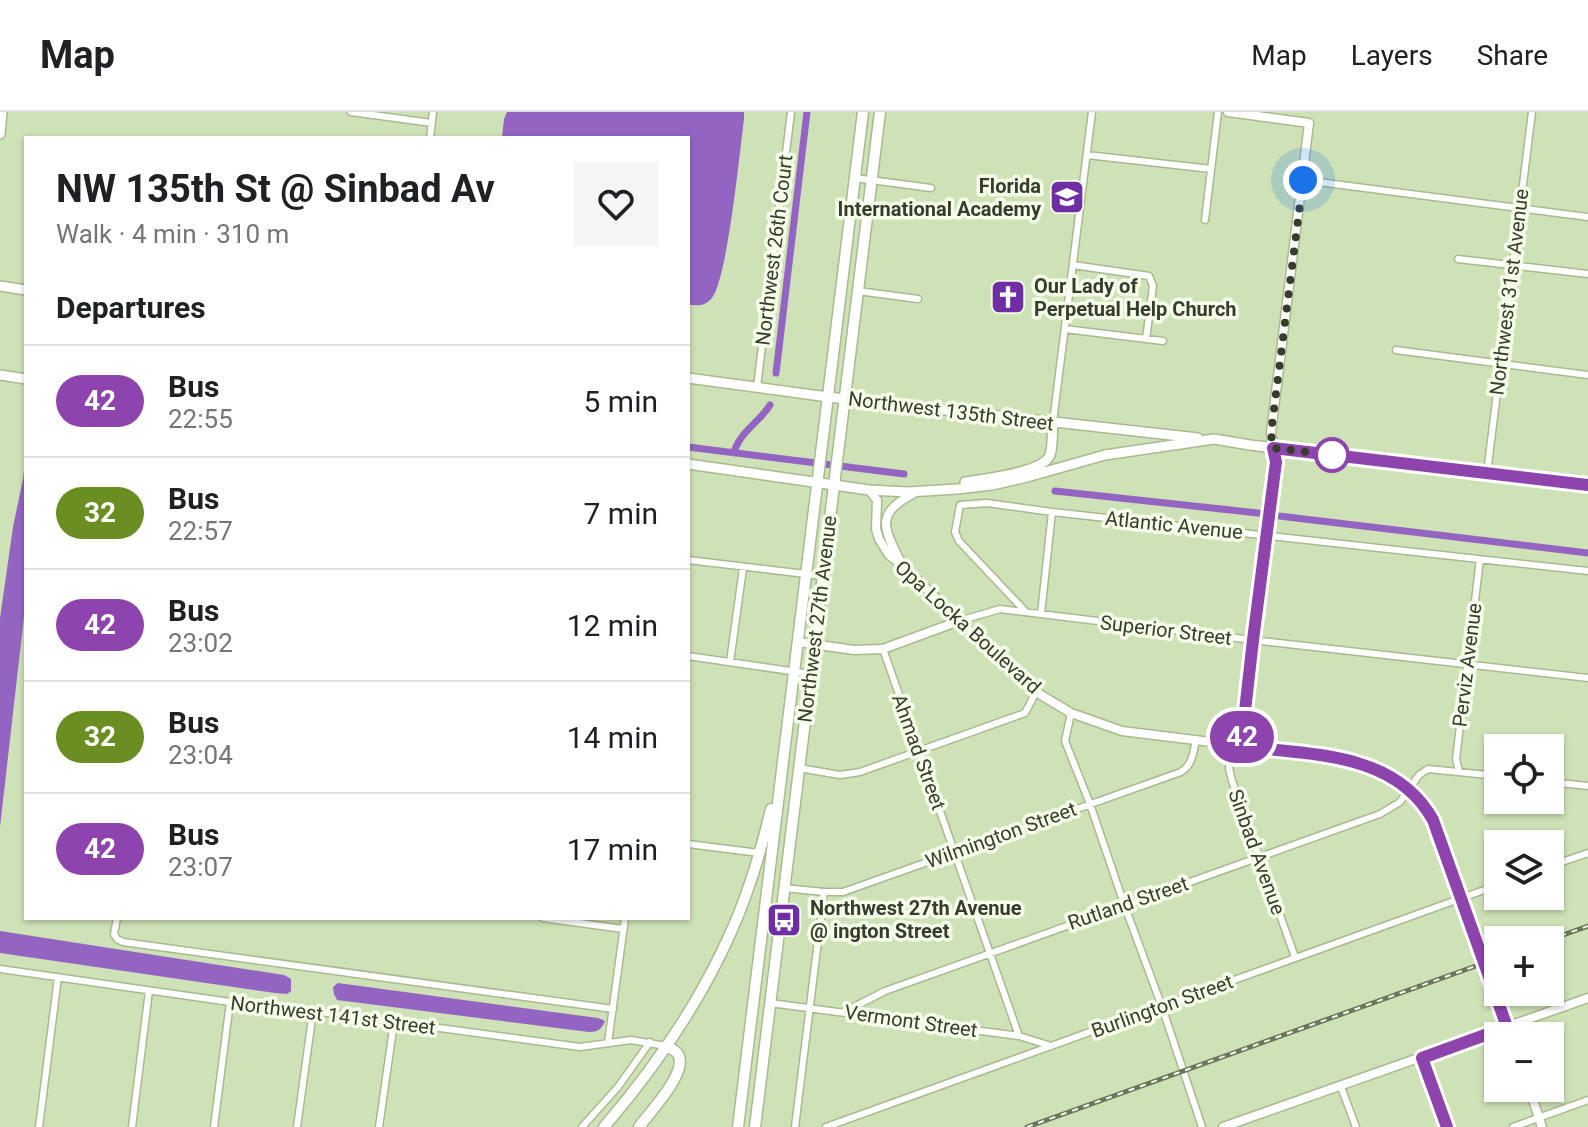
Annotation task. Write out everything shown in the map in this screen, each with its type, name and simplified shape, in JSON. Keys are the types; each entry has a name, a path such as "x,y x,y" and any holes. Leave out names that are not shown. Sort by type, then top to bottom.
{"main road":[{"path":"0,134 2,112"},
{"name":"Northwest 27th Avenue","path":"738,1127 863,112"},
{"name":"Northwest 27th Avenue","path":"755,1127 880,112"},
{"path":"0,286 24,290"},
{"path":"0,375 24,379"},
{"name":"Northwest 135th Street","path":"690,378 828,397 1214,439"},
{"path":"948,490 954,484 1043,464 1049,459 1053,423"},
{"path":"690,464 818,478 889,492 948,490 992,485 1105,455 1214,439 1588,485"},
{"path":"604,1127 666,1046 699,995 731,932 779,793"},
{"path":"764,921 770,935 778,943"},
{"path":"760,947 770,956 774,973"},
{"path":"639,1127 675,1079 681,1066 677,1051 666,1046"}],"street":[{"path":"351,112 432,123"},
{"path":"430,136 433,112"},
{"name":"Northwest 26th Court","path":"757,387 791,112"},
{"path":"1053,423 1092,112"},
{"path":"1205,220 1218,112"},
{"path":"1228,112 1309,123 1311,112"},
{"name":"Northwest 31st Avenue","path":"1487,473 1532,112"},
{"name":"Sinbad Avenue","path":"1295,957 1229,771 1253,640 1267,535 1276,462 1271,433 1309,123"},
{"path":"1087,155 1211,169"},
{"path":"855,178 931,188"},
{"path":"1303,180 1588,217"},
{"path":"1458,259 1588,274"},
{"path":"1073,265 1149,276 1153,286 1146,339"},
{"path":"858,291 918,299"},
{"path":"1065,329 1163,341"},
{"path":"1396,350 1588,375"},
{"name":"Opa Locka Boulevard","path":"869,490 877,500 876,529 879,539 889,555 1009,669 1036,692 1071,713 1122,731 1350,760 1384,773 1408,790 1433,820 1505,1022"},
{"path":"902,565 886,532 887,518 895,504 919,491"},
{"name":"Atlantic Avenue","path":"1026,612 959,541 955,532 960,505 987,503 1588,571"},
{"path":"1041,614 1052,512"},
{"name":"Perviz Avenue","path":"1459,771 1456,759 1480,559"},
{"path":"690,560 822,576"},
{"path":"730,662 743,568"},
{"name":"Superior Street","path":"798,642 854,650 883,649 1000,609 1588,678"},
{"name":"Ahmad Street","path":"883,649 1019,1036"},
{"path":"690,656 811,674"},
{"path":"799,768 834,775 852,774 1025,713 1036,692"},
{"path":"1071,713 1065,741 1090,804 1202,1127"},
{"name":"Wilmington Street","path":"784,888 843,892 1090,804 1184,770 1192,761 1196,740"},
{"name":"Rutland Street","path":"844,1012 885,991 989,952 1384,812 1400,802 1419,775 1428,769 1459,771"},
{"path":"1459,771 1484,774"},
{"path":"1564,783 1588,786"},
{"path":"690,844 759,853"},
{"path":"1564,861 1588,853"},
{"name":"Burlington Street","path":"826,1127 1484,890"},
{"path":"795,1127 824,892"},
{"path":"117,920 114,934 123,942 613,1009"},
{"path":"558,920 623,929"},
{"path":"608,1043 625,920"},
{"name":"Northwest 141st Street","path":"0,969 580,1047 631,1040 666,1046"},
{"path":"39,1127 58,977"},
{"path":"132,1127 149,991"},
{"path":"1532,1022 1588,998"},
{"path":"214,1127 230,1002"},
{"name":"Vermont Street","path":"770,1003 1019,1036 1051,1046"},
{"path":"297,1127 313,1011"},
{"path":"379,1127 394,1022"},
{"path":"1223,1127 1484,1039"},
{"path":"582,1127 618,1087 650,1042"},
{"path":"1422,1058 1447,1127"},
{"path":"1341,1087 1356,1127"},
{"path":"1513,1127 1541,1123 1588,1100"},
{"path":"1534,1102 1541,1123"}],"shaded area":[{"path":"507,112 744,112 727,243 717,288 711,299 703,304 690,305 690,136 502,136"},
{"path":"24,471 24,617 0,827 0,618"},
{"path":"0,931 284,975 291,979 291,991 287,994 275,993 0,953"},
{"path":"338,983 605,1021 599,1030 589,1032 337,1000 333,987"}],"waterway":[{"path":"776,373 807,112"},
{"path":"734,453 740,439 770,405"},
{"path":"690,447 904,474"},
{"path":"1055,491 1258,513"},
{"path":"1279,516 1588,553"}],"railway":[{"path":"1564,935 1588,926"},
{"path":"1027,1127 1484,963"}],"bus line":[{"name":"42","path":"1447,1127 1422,1058 1507,1027 1433,820 1419,800 1398,782 1363,764 1345,758 1241,746 1276,462 1273,448 1588,485"}],"place":[{"name":"Florida International Academy","path":"1067,197"},
{"name":"Our Lady of Perpetual Help Church","path":"1008,297"},
{"name":"Northwest 27th Avenue @ ington Street","path":"784,920"}],"route":[{"path":"1303,180 1271,433 1273,448 1332,455"}]}
